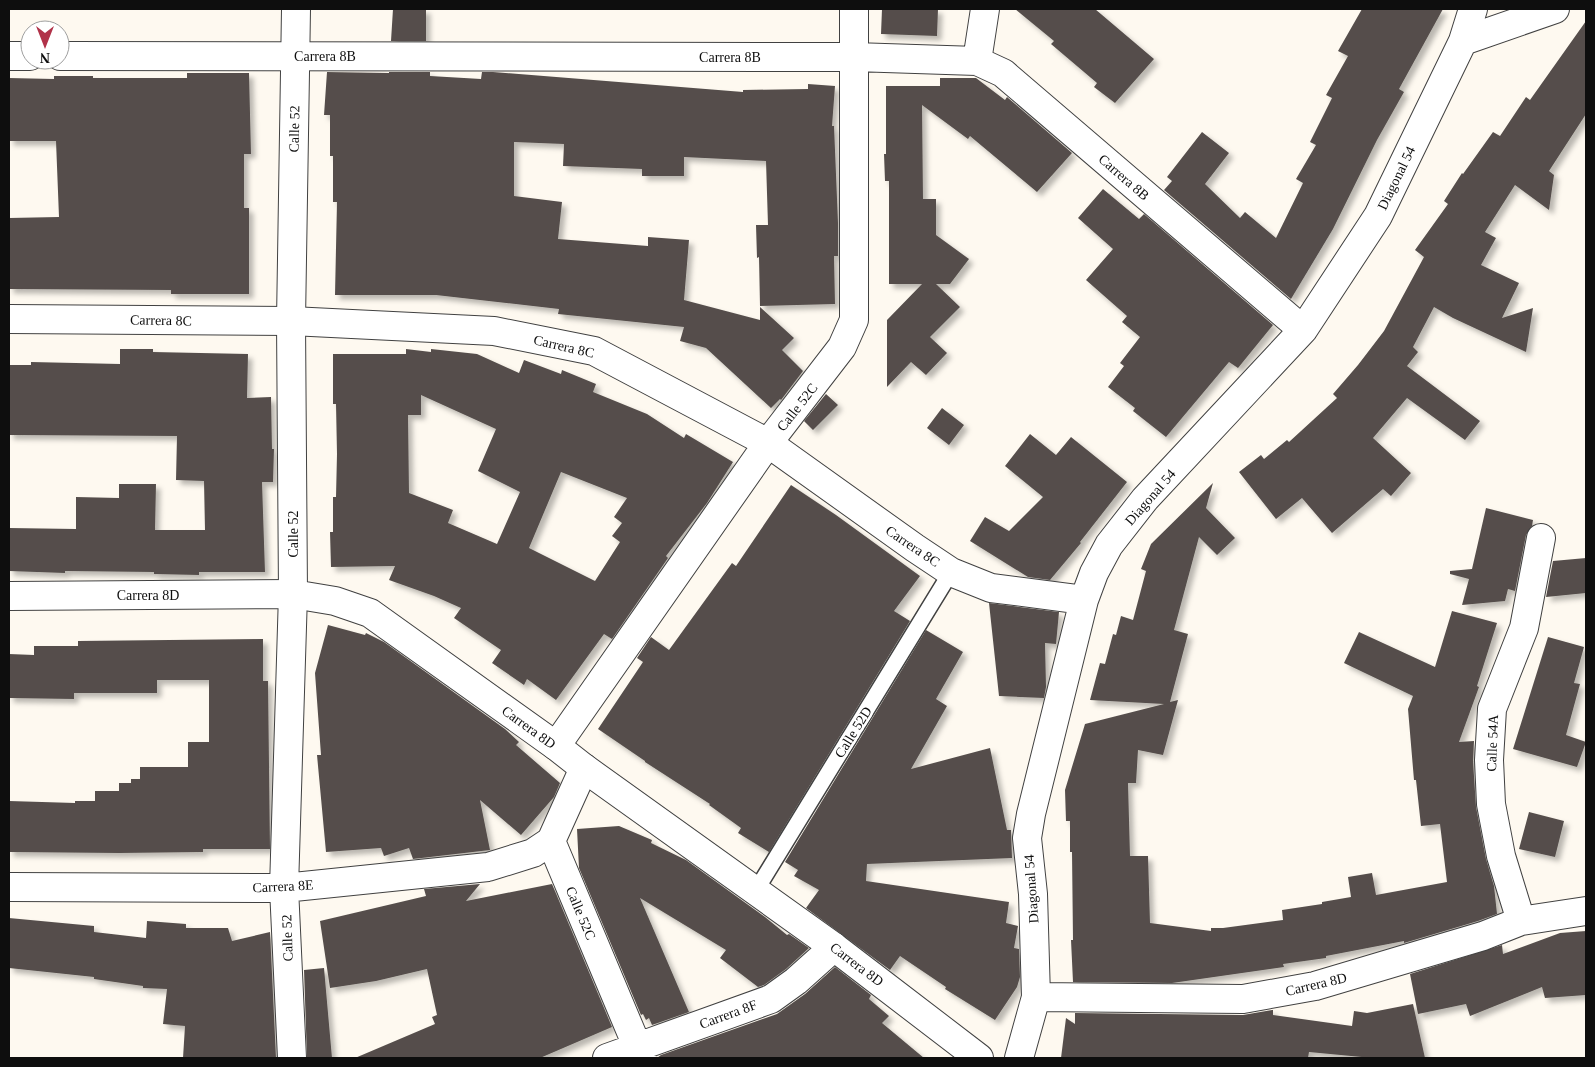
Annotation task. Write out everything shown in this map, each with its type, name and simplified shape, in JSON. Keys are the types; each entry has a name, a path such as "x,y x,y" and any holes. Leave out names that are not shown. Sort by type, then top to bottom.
{"street":[{"name":"Calle 52","path":"292,1058 284,888 293,594 291,321 296,9"},
{"name":"Calle 52C","path":"556,746 768,444 842,347 854,320 854,9"},
{"path":"978,61 985,9"},
{"name":"Diagonal 54","path":"1019,1058 1036,997 1033,894 1027,838 1031,814 1084,600 1094,573 1109,545 1145,499 1303,330 1378,216 1463,40 1473,9"},
{"path":"1463,40 1554,9"},
{"name":"Carrera 8B","path":"70,56 854,57 978,61 1003,73 1303,330"},
{"name":"Carrera 8C","path":"9,319 291,321 494,331 594,350 768,444 952,572 992,588 1084,600"},
{"name":"Calle 54A","path":"1521,921 1501,856 1491,804 1489,760 1492,709 1524,628 1541,538"},
{"name":"Carrera 8D","path":"9,596 293,594 335,601 370,613 755,892 834,947 979,1058"},
{"path":"551,841 584,768"},
{"name":"Calle 52C","path":"551,841 640,1052"},
{"name":"Carrera 8E","path":"9,886 284,888 488,868 533,853 551,841"},
{"name":"Carrera 8D","path":"1036,997 1243,999 1315,986 1483,936 1521,921 1586,911"},
{"name":"Carrera 8F","path":"608,1058 640,1052 771,999 796,981 834,947"}],"lane":[{"name":"Calle 52D","path":"755,892 952,572"}],"building":[{"path":"393,9 426,9 426,41 391,41"},
{"path":"882,9 938,9 937,36 881,34"},
{"path":"1015,9 1095,9 1154,59 1115,103 1094,87 1097,83 1051,44 1054,41"},
{"path":"1362,9 1443,9 1399,89 1404,92 1377,140 1333,229 1291,299 1164,190 1172,181 1167,177 1202,132 1229,153 1205,184 1240,218 1245,212 1276,238 1303,183 1296,179 1316,145 1310,142 1332,98 1326,95 1348,56 1338,51"},
{"path":"1586,21 1586,114 1549,171 1554,175 1549,210 1515,185 1485,232 1496,238 1481,265 1519,283 1502,318 1533,308 1526,352 1453,318 1434,307 1413,347 1418,352 1407,366 1480,421 1465,440 1407,398 1373,438 1411,473 1391,496 1383,489 1332,533 1302,498 1276,519 1239,472 1261,455 1264,459 1287,440 1289,442 1337,398 1333,394 1384,331 1424,257 1415,250 1448,204 1444,201 1462,173 1493,132 1500,136 1526,97 1530,100"},
{"path":"327,72 430,72 430,76 481,79 482,72 493,72 743,92 743,90 808,89 808,84 835,86 832,126 834,126 838,256 834,256 835,304 760,306 756,225 768,225 766,161 684,157 684,176 642,176 642,169 563,166 564,144 514,142 514,196 562,202 558,239 648,246 648,237 689,240 684,300 760,320 760,307 794,338 782,350 803,371 781,400 771,408 706,348 680,341 684,327 558,314 559,309 436,295 335,295 337,202 333,202 333,156 330,156 330,115 324,115"},
{"path":"187,73 249,73 251,154 244,154 244,208 249,208 249,294 171,294 171,290 9,289 9,218 59,217 56,141 9,141 9,78 54,79 54,76 93,76 93,78 187,78"},
{"path":"940,78 976,78 1005,100 1007,97 1072,153 1037,192 970,136 968,139 922,105 923,199 936,199 936,235 969,259 950,284 936,284 960,307 930,337 947,353 926,375 911,362 887,387 887,320 922,284 889,284 889,181 885,181 884,154 886,154 886,86 940,86"},
{"path":"1103,189 1139,219 1144,214 1273,325 1238,368 1229,362 1166,437 1133,411 1135,408 1108,387 1124,366 1120,363 1140,337 1122,322 1127,316 1086,280 1113,249 1078,218"},
{"path":"120,349 153,349 153,352 248,354 247,398 271,397 272,449 274,449 273,482 262,482 265,572 199,572 199,575 154,574 154,572 65,571 65,573 9,571 9,528 76,529 76,497 119,498 119,484 156,484 155,530 205,530 204,481 176,480 177,436 9,435 9,365 31,365 31,362 120,364"},
{"path":"406,349 431,352 431,349 477,354 519,373 524,360 561,374 562,370 596,384 593,392 647,414 684,438 686,434 733,462 707,503 666,556 668,558 612,639 604,634 556,700 527,679 524,685 492,663 501,650 454,618 461,608 389,580 395,566 331,567 330,532 333,532 333,497 336,497 337,454 336,404 333,404 333,354 406,354","holes":["421,395 496,429 478,471 520,492 497,544 448,523 453,510 409,493 408,415 421,415","561,472 627,498 614,517 622,523 612,536 620,542 595,581 529,548"]},
{"path":"826,394 838,405 813,430 804,421"},
{"path":"942,408 964,425 949,445 927,428"},
{"path":"1030,434 1056,455 1071,437 1127,482 1081,543 1050,580 1028,577 970,541 985,517 1009,531 1043,497 1005,466"},
{"path":"1213,483 1206,508 1235,538 1217,555 1199,537 1174,630 1188,634 1170,702 1178,700 1163,755 1138,750 1136,783 1128,783 1130,856 1148,856 1150,923 1211,931 1211,928 1283,920 1282,910 1322,904 1322,902 1351,897 1348,877 1372,873 1376,895 1447,882 1440,824 1421,826 1416,780 1414,780 1408,709 1413,696 1344,663 1359,632 1435,667 1452,611 1497,623 1477,686 1479,687 1459,742 1474,741 1473,761 1476,807 1486,859 1494,886 1497,914 1404,943 1404,941 1326,956 1326,958 1283,964 1284,967 1172,983 1073,982 1071,940 1073,940 1072,852 1070,852 1070,821 1066,821 1065,790 1085,724 1164,704 1090,700 1100,663 1105,664 1113,634 1116,635 1121,616 1133,620 1146,571 1141,569 1151,544"},
{"path":"791,485 920,576 894,611 910,621 769,852 738,833 741,828 710,804 598,729 643,662 637,658 651,637 669,650 732,563 736,566"},
{"path":"1486,508 1533,520 1532,526 1526,535 1515,591 1508,589 1505,601 1462,605 1469,579 1450,574 1450,571 1472,569"},
{"path":"1586,558 1586,593 1546,597 1553,561"},
{"path":"989,603 1059,612 1056,644 1045,643 1046,687 1044,698 999,696"},
{"path":"328,625 365,635 366,633 384,642 505,729 519,742 516,745 560,783 554,797 521,835 480,800 490,850 413,859 409,848 384,856 381,848 326,852 317,755 321,755 315,673"},
{"path":"926,630 963,652 936,699 947,706 911,769 990,748 1007,830 1011,830 1012,858 867,864 866,881 1009,902 1006,923 1018,926 1014,948 1019,949 1020,977 1017,987 995,1020 945,989 946,987 900,956 890,970 806,908 819,890 794,876 798,870 785,862"},
{"path":"1548,637 1584,647 1574,683 1580,684 1566,735 1586,742 1577,767 1513,749"},
{"path":"263,639 263,681 268,681 270,849 203,849 203,852 119,853 9,852 9,801 75,803 75,801 95,801 95,791 119,791 119,783 131,783 131,779 140,779 140,767 188,767 188,742 209,742 209,680 157,680 157,693 74,693 74,699 9,698 9,654 34,655 34,646 78,646 78,641"},
{"path":"1529,812 1564,821 1555,857 1519,849"},
{"path":"619,826 652,840 651,843 686,860 787,935 789,934 809,948 786,969 764,985 758,987 720,958 726,950 640,898 689,1012 652,1025 649,1018 646,1020 643,1014 641,1015 579,868 577,829"},
{"path":"480,884 466,901 552,884 612,1027 540,1058 355,1058 435,1024 432,1017 437,1015 427,969 376,981 330,988 320,921 426,896 424,889"},
{"path":"9,918 94,926 94,932 146,938 147,921 186,924 186,928 228,928 232,941 270,932 276,1058 183,1058 185,1026 163,1024 167,989 143,988 143,986 94,979 94,977 9,968"},
{"path":"1586,931 1586,995 1545,998 1542,987 1470,1016 1466,1004 1418,1014 1410,974 1502,945 1503,954 1560,933"},
{"path":"835,967 871,995 869,999 889,1016 882,1023 924,1058 657,1058 777,1014 805,994"},
{"path":"324,968 332,1058 307,1058 304,970"},
{"path":"1413,1004 1425,1058 1372,1058 1309,1052 1308,1058 1061,1058 1066,1018 1075,1024 1075,1013 1243,1015 1273,1010 1273,1015 1352,1026 1354,1011 1367,1013"}]}
